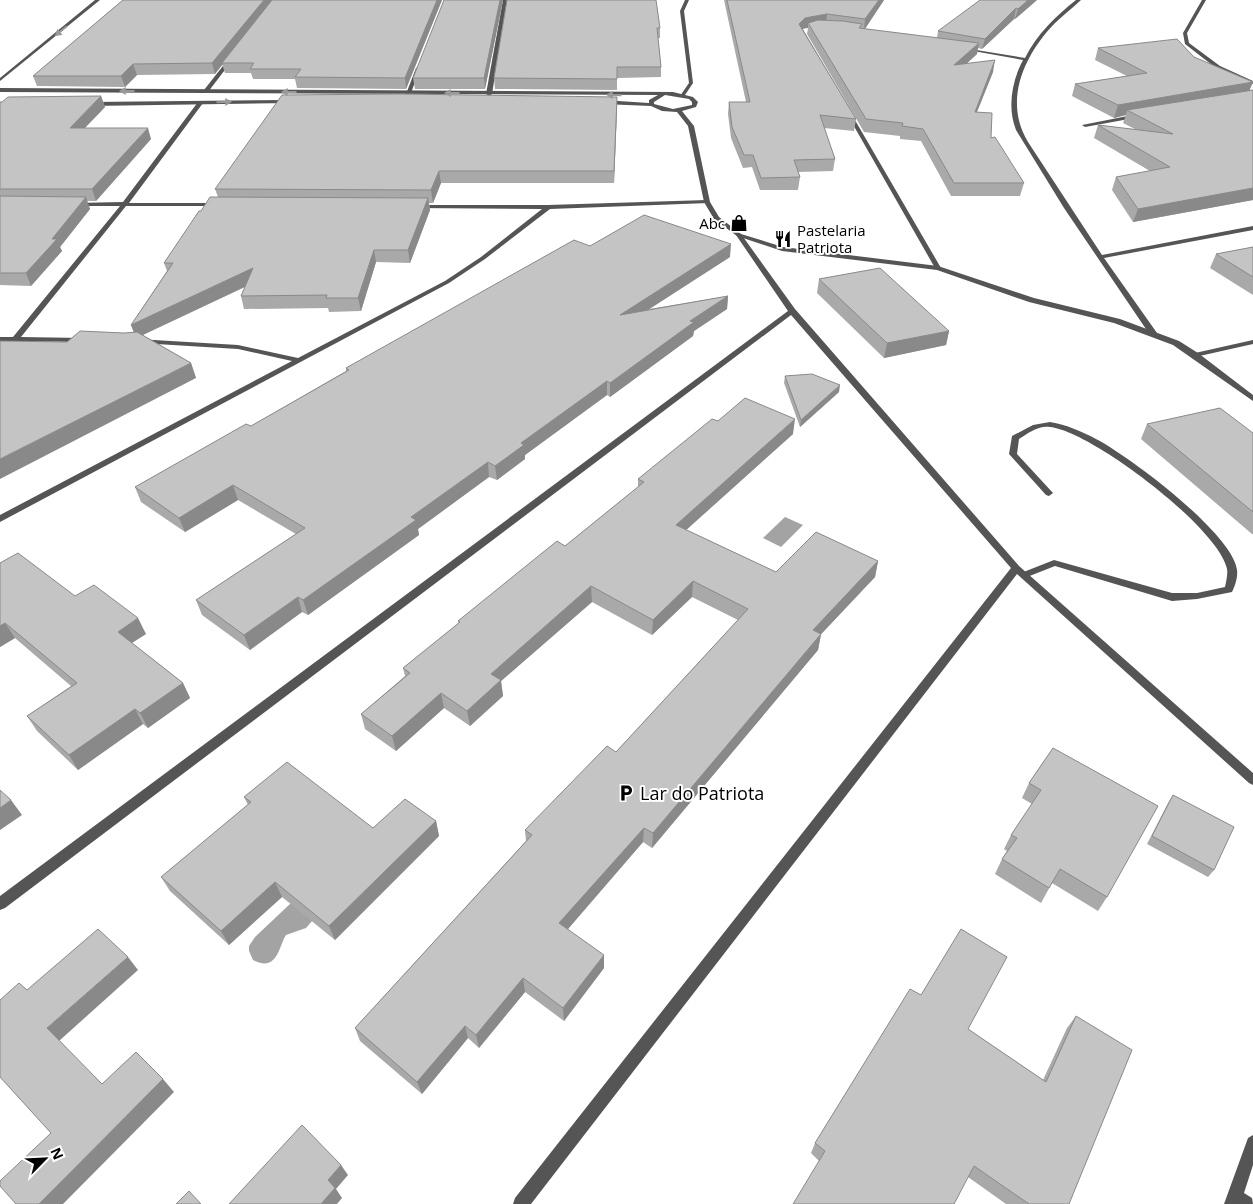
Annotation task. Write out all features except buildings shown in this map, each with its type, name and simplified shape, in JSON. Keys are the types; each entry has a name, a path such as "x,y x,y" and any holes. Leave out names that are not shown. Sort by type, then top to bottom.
{"street":[{"path":"0,80 98,0"},
{"path":"489,94 505,0"},
{"path":"683,96 691,83 682,11 687,0"},
{"path":"1079,0 1054,22 1024,59 1015,98 1015,119 1022,136 1057,193 1153,333"},
{"path":"1204,0 1185,33 1187,44 1218,67 1253,83"},
{"path":"957,48 1024,59"},
{"path":"206,91 236,53"},
{"path":"408,93 419,65"},
{"path":"0,90 663,95 683,96 691,98 695,102 694,106 678,110 658,108 652,105 595,102"},
{"path":"652,105 651,101 663,95"},
{"path":"16,338 125,204 200,102"},
{"path":"80,104 296,102"},
{"path":"845,108 938,268"},
{"path":"678,110 691,126 707,202 716,218 739,235 782,249 938,268 1032,300 1117,321 1153,333 1195,355 1253,399"},
{"path":"1084,125 1141,116"},
{"path":"410,206 548,207 707,202"},
{"path":"67,204 223,205"},
{"path":"0,519 447,282 483,258 548,207"},
{"path":"1101,257 1253,228"},
{"path":"739,235 792,311 1020,571 1253,780"},
{"path":"0,904 792,311"},
{"path":"0,339 94,340"},
{"path":"133,341 238,347 297,360"},
{"path":"1195,355 1253,342"},
{"path":"521,1204 1020,571 1054,563 1172,597 1197,596 1229,590 1232,569 1222,545 1145,473 1093,438 1051,424 1030,427 1016,438 1014,454 1049,493"},
{"path":"1237,1201 1253,1143"}],"shaded area":[{"path":"785,517 803,525 781,547 763,538"},
{"path":"291,903 313,920 306,928 286,935 273,960 268,963 261,963 253,960 249,946 255,937"}],"place":[{"name":"Abc","path":"739,223"},
{"name":"Pastelaria Patriota","path":"783,239"},
{"name":"Lar do Patriota","path":"626,793"}]}
